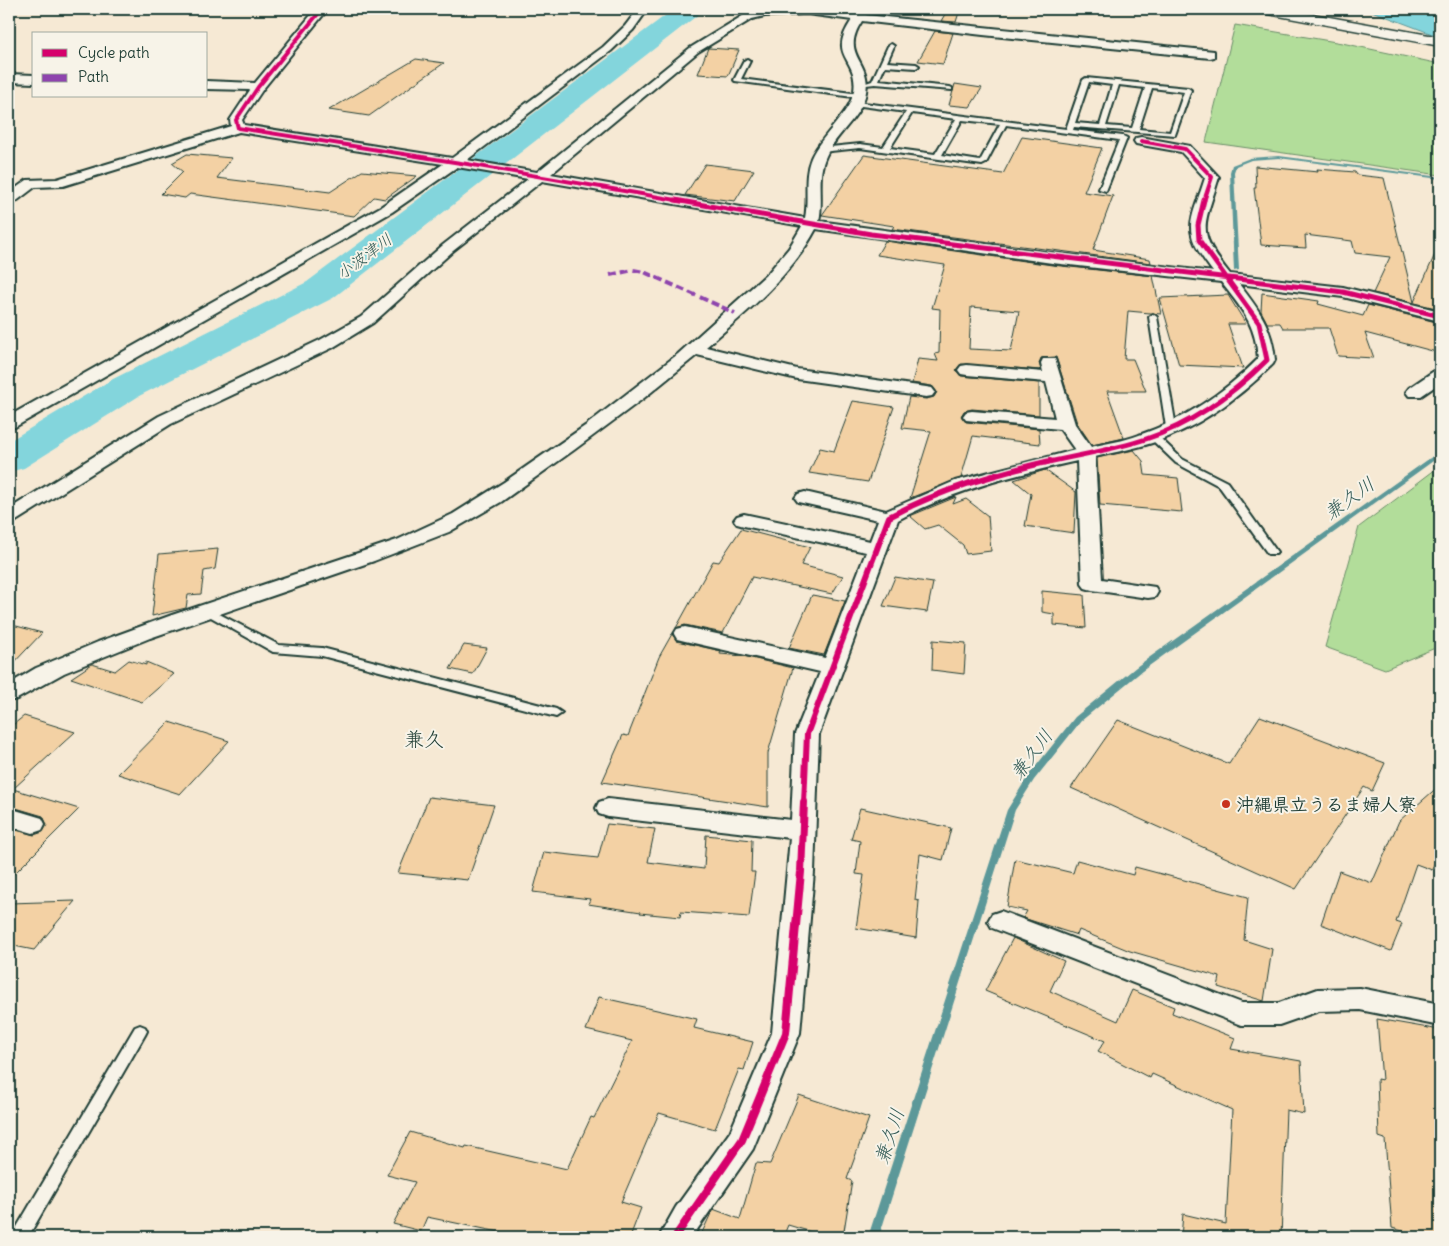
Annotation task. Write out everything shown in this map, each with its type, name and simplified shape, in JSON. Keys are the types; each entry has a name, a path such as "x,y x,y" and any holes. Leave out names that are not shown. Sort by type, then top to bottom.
{"highway":[{"path":"1263,9 1440,42"}],"street":[{"path":"238,128 236,120 258,87 322,9"},
{"path":"9,423 365,223 461,163 607,49 629,28 643,9"},
{"path":"9,516 173,416 297,359 347,333 367,320 448,248 540,177 694,50 748,17 765,13 806,11 862,12 983,32 1210,54"},
{"path":"9,694 30,679 206,610 406,544 456,522 604,422 694,350 745,305 766,284 812,224 814,168 821,150 863,92 846,44 851,29 862,12"},
{"path":"9,78 32,79"},
{"path":"208,85 258,87"},
{"path":"9,200 32,183 58,183 238,128 461,163 812,224 994,251 1343,292 1440,316"},
{"path":"675,1237 742,1140 786,1033 801,872 807,734 889,517 908,506 970,482 1163,432 1213,405 1247,382 1267,360 1266,344 1258,322 1229,280 1206,252 1197,234 1212,177 1185,149 1138,135"},
{"path":"694,350 797,374 926,392"},
{"path":"966,370 1051,370 1066,424 1086,453 1092,584 1148,592"},
{"path":"1415,392 1440,375"},
{"path":"972,416 1066,424"},
{"path":"805,498 889,517"},
{"path":"744,520 877,549"},
{"path":"685,634 831,667"},
{"path":"608,808 802,830"},
{"path":"9,817 33,824"},
{"path":"1001,921 1241,1014 1279,1014 1318,1000 1360,998 1440,1015"}],"lane":[{"path":"863,92 883,64 891,46"},
{"path":"747,61 737,80 863,92 950,88"},
{"path":"883,64 916,66"},
{"path":"863,92 910,111 1004,123 1070,128 1123,138 1138,135 1173,134 1188,90 1086,80 1070,128"},
{"path":"1103,126 1116,83"},
{"path":"1138,135 1149,86"},
{"path":"885,150 910,111"},
{"path":"937,157 960,118"},
{"path":"821,150 860,146 982,163 1004,123"},
{"path":"1070,128 1103,126 1138,135"},
{"path":"1103,190 1123,138"},
{"path":"1153,317 1163,432 1179,461 1223,484 1272,552"},
{"path":"206,610 277,649 322,652 556,713"},
{"path":"19,1237 140,1030"}],"green space":[{"path":"1235,25 1342,43 1440,64 1440,175 1206,142"},
{"path":"1440,466 1440,646 1385,669 1325,647 1359,527"}],"water":[{"path":"1364,9 1440,9 1440,37 1369,10"}],"building":[{"path":"948,9 960,9 956,22 941,21"},
{"path":"935,31 953,33 943,64 918,61"},
{"path":"708,48 739,50 728,76 698,74"},
{"path":"416,59 444,63 369,116 329,110"},
{"path":"955,84 982,88 970,107 949,105"},
{"path":"1022,137 1102,148 1084,192 1113,196 1093,250 1150,259 1151,263 892,229 894,226 822,215 864,155 1003,174"},
{"path":"187,154 232,158 217,178 330,192 362,171 417,176 385,199 374,197 354,216 190,194 185,198 161,194 183,172 172,163"},
{"path":"705,164 754,170 735,201 685,195"},
{"path":"1255,166 1318,172 1317,169 1355,172 1357,175 1384,178 1414,302 1440,243 1440,309 1373,293 1390,257 1355,253 1352,241 1305,235 1306,248 1261,245 1254,188 1256,188"},
{"path":"885,241 1052,265 1153,276 1161,314 1128,311 1124,359 1133,359 1146,391 1107,391 1124,438 1092,445 1077,423 1056,357 1041,358 1039,363 1041,370 961,364 956,370 961,376 1039,383 1039,415 972,409 964,411 961,416 966,422 1039,429 1040,444 973,436 961,478 910,498 931,431 902,428 909,397 926,399 934,397 937,392 932,386 912,383 918,359 938,361 935,354 939,353 940,309 932,308 945,265 877,255","holes":["971,307 1019,311 1011,351 969,349"]},
{"path":"1262,293 1319,301 1318,304 1363,316 1368,305 1440,323 1440,353 1365,333 1374,358 1338,356 1329,328 1283,328 1280,323 1267,323 1261,311"},
{"path":"1228,295 1246,324 1228,324 1243,368 1179,365 1160,298"},
{"path":"853,401 894,407 868,482 809,473 820,448 834,451"},
{"path":"1134,450 1143,461 1145,475 1178,478 1182,512 1100,505 1097,458"},
{"path":"1045,470 1076,492 1074,533 1025,526 1031,494 1014,480"},
{"path":"956,497 953,504 966,499 988,516 991,551 966,554 963,545 938,525 925,529 910,516"},
{"path":"741,529 810,547 801,565 843,576 832,594 752,577 723,633 685,625 676,628 713,561 719,562"},
{"path":"218,549 215,569 204,571 201,594 188,595 186,608 152,616 159,554"},
{"path":"895,577 933,583 927,612 883,606"},
{"path":"1042,591 1084,595 1086,628 1054,625 1054,614 1042,612"},
{"path":"812,595 845,601 824,655 789,648"},
{"path":"9,624 42,633 9,668"},
{"path":"672,634 677,641 721,651 720,654 743,656 793,668 768,753 768,807 602,782 623,735 628,736 659,657"},
{"path":"933,640 966,643 964,674 932,670"},
{"path":"464,645 487,648 473,674 450,669"},
{"path":"129,660 146,665 146,662 174,674 142,702 71,678 92,664 115,671"},
{"path":"24,716 75,732 13,789 79,809 9,879 9,828 34,835 43,832 47,825 43,816 9,806 9,728"},
{"name":"沖縄県立うるま婦人寮","path":"1260,716 1385,763 1372,791 1364,787 1296,889 1071,788 1118,720 1229,764"},
{"path":"169,722 229,741 180,794 118,774"},
{"path":"1440,785 1440,848 1432,870 1416,864 1396,922 1402,924 1391,951 1321,924 1339,871 1372,883 1399,821"},
{"path":"429,797 494,805 468,880 398,873"},
{"path":"860,808 951,828 943,860 920,854 915,900 919,901 916,938 856,928 864,875 856,874 860,841 851,839"},
{"path":"607,824 655,829 648,862 704,869 706,835 752,840 751,872 755,872 749,917 681,912 680,917 640,913 588,904 590,899 533,892 544,852 598,858"},
{"path":"1015,859 1073,873 1077,860 1133,875 1135,867 1248,897 1244,940 1272,949 1264,1001 1218,987 1220,977 1130,951 1079,930 1077,935 1023,918 1027,911 1007,907"},
{"path":"75,901 34,950 9,945 9,903"},
{"path":"1013,938 1064,961 1050,991 1118,1021 1132,990 1174,1007 1172,1013 1235,1038 1231,1049 1301,1061 1304,1114 1286,1110 1281,1237 1181,1237 1183,1214 1226,1224 1232,1110 1152,1074 1150,1078 1098,1051 1105,1041 985,991"},
{"path":"599,997 697,1019 694,1028 753,1042 744,1070 739,1069 715,1129 659,1113 621,1202 641,1208 630,1237 523,1237 427,1217 421,1231 393,1224 415,1182 387,1175 410,1132 465,1148 466,1146 567,1169 591,1117 594,1118 632,1041 586,1030"},
{"path":"1377,1019 1440,1030 1440,1237 1425,1237 1392,1228 1385,1139 1379,1137 1377,1079 1382,1080"},
{"path":"799,1095 869,1118 847,1179 852,1181 843,1237 828,1237 788,1225 783,1237 700,1237 713,1209 740,1219 756,1163 770,1164"}],"waterway":[{"name":"小波津川","path":"9,459 125,388 320,290 690,9"},
{"path":"1236,270 1232,172 1234,165 1250,159 1279,157 1440,178"},
{"name":"兼久川","path":"873,1237 1011,810 1031,778 1078,719 1139,669 1440,453"}],"marked path":[{"path":"610,275 633,270 644,272 735,313"}],"cycle path":[{"path":"322,9 258,87 236,120 238,128 467,164 871,234 1052,258 1343,292 1440,316"},
{"path":"675,1237 742,1140 786,1033 801,872 807,734 889,517 937,494 987,477 1147,439 1184,422 1215,404 1243,383 1267,360 1259,323 1205,251 1199,240 1197,232 1199,219 1212,177 1185,149 1141,141"}],"place":[{"name":"沖縄県立うるま婦人寮","path":"1226,804"}],"district":[{"name":"兼久","path":"424,738"}]}
